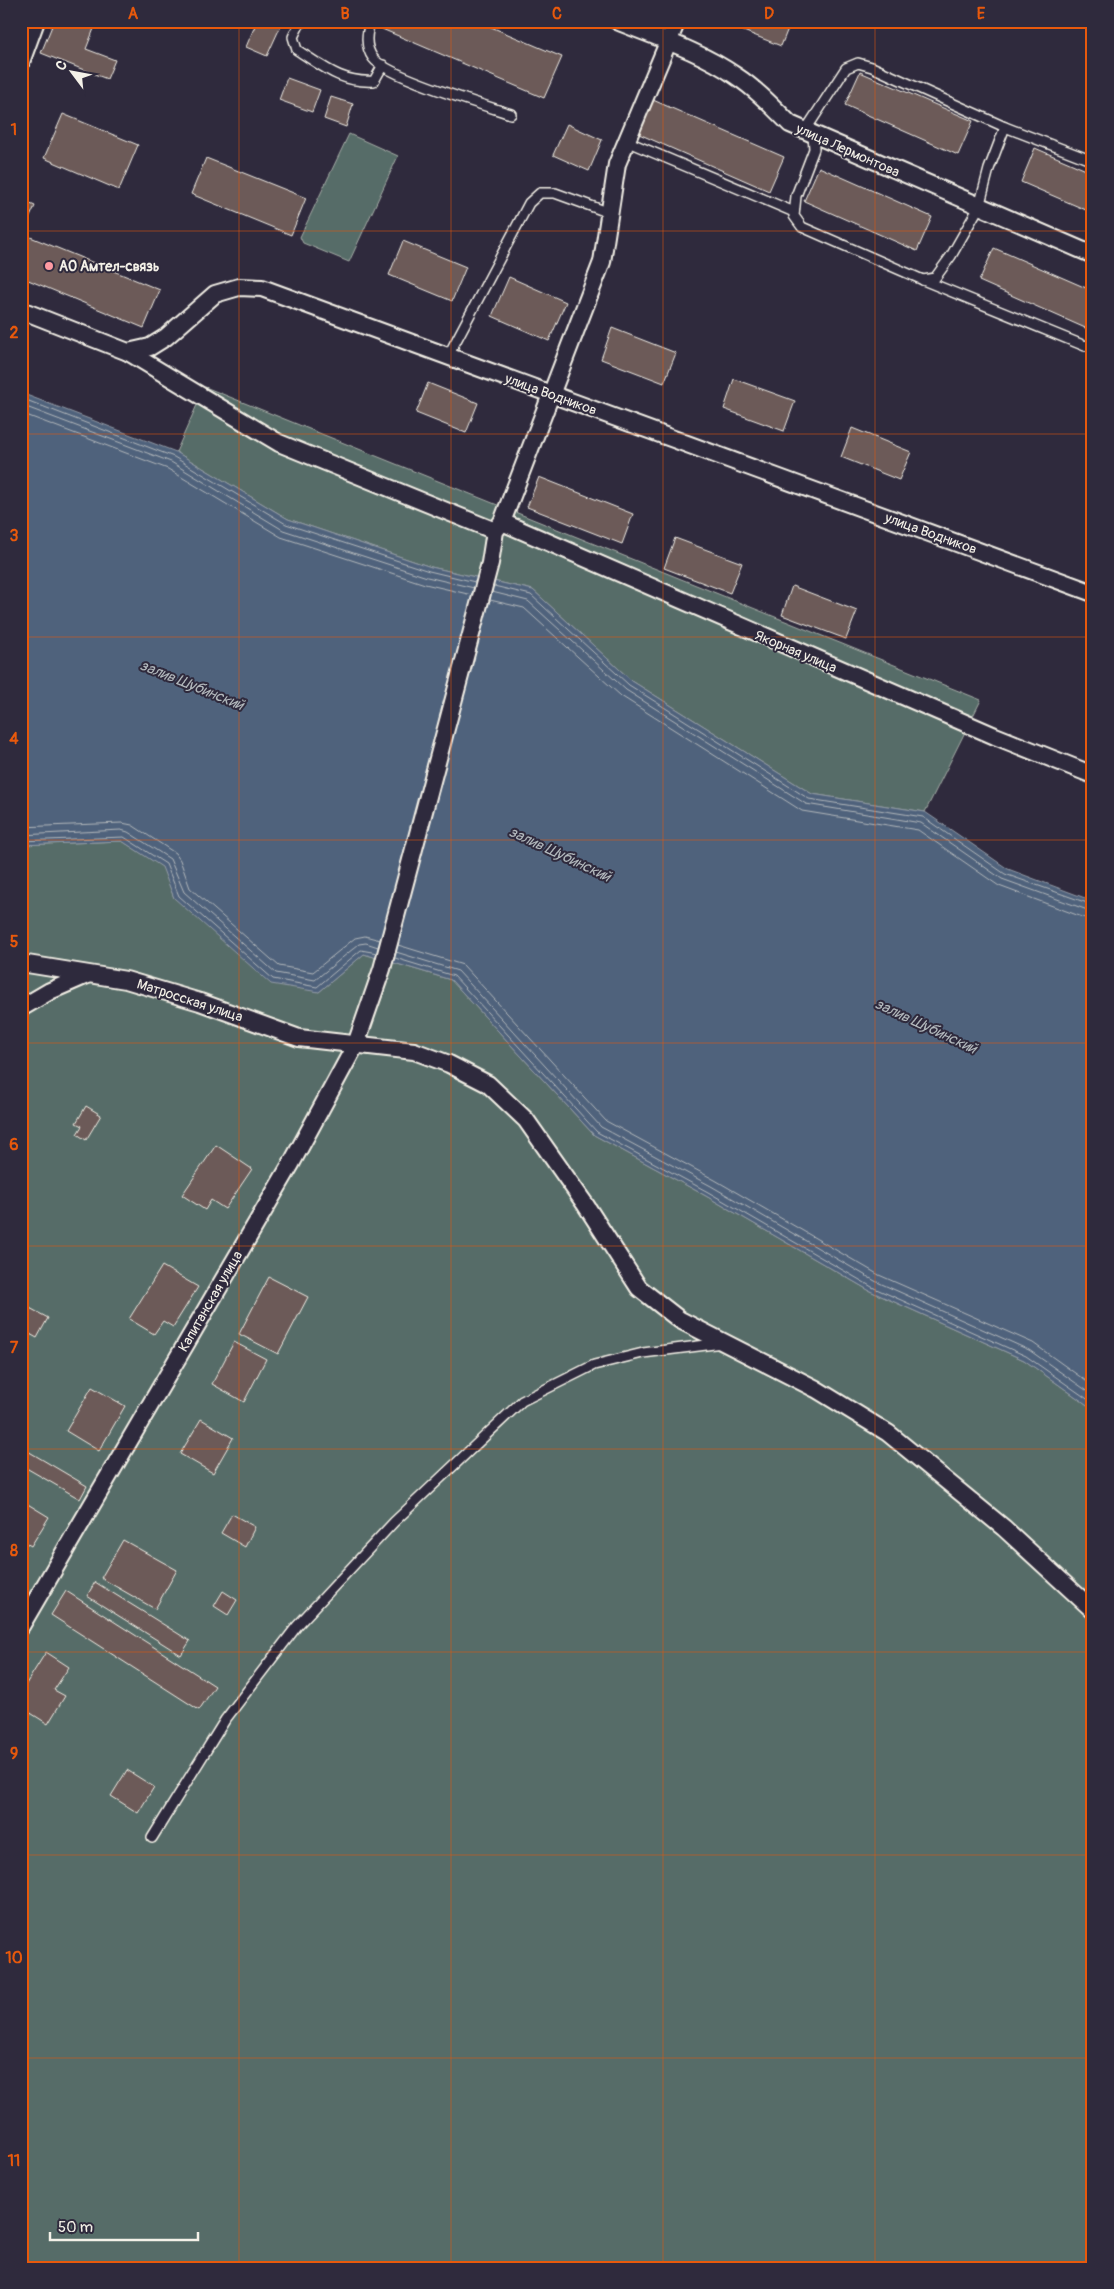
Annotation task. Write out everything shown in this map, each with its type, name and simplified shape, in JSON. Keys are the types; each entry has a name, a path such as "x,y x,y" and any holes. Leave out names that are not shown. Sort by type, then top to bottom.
{"street":[{"path":"21,62 36,21"},
{"name":"улица Лермонтова","path":"617,21 668,42 735,75 759,94 790,124 1093,255"},
{"name":"Капитанская улица","path":"21,1626 290,1164 356,1044 382,969 490,563 498,526 602,262 617,164 677,21"},
{"name":"улица Водников","path":"128,352 150,347 166,337 215,294 239,287 262,288 1093,593"},
{"path":"21,310 128,352"},
{"name":"Якорная улица","path":"128,352 279,443 498,526 950,717 1093,775"},
{"name":"Матросская улица","path":"21,963 126,980 200,1002 299,1038 414,1050 449,1064 488,1084 526,1120 586,1204 639,1288 680,1320 722,1343 816,1389 888,1433 1004,1528 1093,1610"},
{"path":"21,1008 50,991 87,975"}],"lane":[{"path":"300,21 294,37 297,50 338,75 357,82 374,81 383,65"},
{"path":"371,21 366,44 373,59 397,74 463,100 511,114"},
{"path":"1093,161 1004,127 872,67 858,63 846,68 809,133 814,149 796,196 794,212 794,216 802,226 923,280 1084,346 1093,343"},
{"path":"923,280 935,278 951,256 979,207 989,169 1004,127"},
{"path":"626,142 794,212"},
{"path":"448,356 529,204 540,193 555,193 610,213"},
{"path":"152,1838 225,1720 297,1626 394,1522 522,1401 594,1365 643,1353 722,1343"}],"green space":[{"path":"349,134 398,156 349,262 303,243 300,237"},
{"path":"205,387 981,700 925,812 812,794 632,681 533,590 431,567 288,519 176,452"},
{"path":"122,841 163,867 174,898 319,992 364,954 451,980 594,1135 706,1196 870,1291 1024,1360 1093,1409 1093,2268 21,2268 21,845"}],"water":[{"name":"залив Шубинский","path":"21,393 176,452 288,519 431,567 533,590 632,681 812,794 925,812 1008,869 1093,901 1093,1409 1024,1360 870,1291 706,1196 594,1135 451,980 364,954 319,992 271,984 174,898 162,867 122,841 21,845"}],"building":[{"path":"54,21 97,21 86,49 115,60 107,79 41,53"},
{"path":"257,21 283,21 267,56 246,47"},
{"path":"385,21 477,21 562,57 544,98 382,29"},
{"path":"733,21 791,21 781,46 731,26"},
{"path":"860,72 973,121 958,155 845,105"},
{"path":"287,78 320,90 312,112 279,100"},
{"path":"331,97 353,104 346,127 324,119"},
{"path":"653,100 784,157 769,191 639,134"},
{"path":"63,114 138,145 119,190 44,158"},
{"path":"567,124 602,140 589,171 553,155"},
{"path":"1035,148 1093,173 1093,213 1021,182"},
{"path":"206,158 306,198 291,235 191,194"},
{"path":"819,167 932,217 917,251 804,201"},
{"path":"21,200 35,206 24,230 21,228"},
{"path":"28,236 160,290 144,328 21,277 21,253"},
{"path":"403,241 466,267 452,301 389,275"},
{"path":"994,248 1093,291 1092,331 979,281"},
{"path":"509,277 566,302 549,341 492,316"},
{"path":"612,328 676,353 664,383 601,359"},
{"path":"734,379 795,401 784,431 724,409"},
{"path":"428,383 478,403 466,433 416,413"},
{"path":"852,428 911,452 899,480 841,457"},
{"path":"539,477 633,514 622,544 527,507"},
{"path":"675,538 742,563 730,593 664,568"},
{"path":"792,586 857,611 846,639 782,615"},
{"path":"86,1106 101,1115 86,1140 77,1134 82,1126 76,1123"},
{"path":"216,1145 252,1169 225,1209 211,1200 205,1210 182,1195"},
{"path":"162,1266 198,1287 173,1327 163,1321 154,1334 129,1319"},
{"path":"269,1277 308,1297 278,1354 239,1334"},
{"path":"26,1306 48,1318 37,1338 21,1329 21,1316"},
{"path":"234,1342 266,1359 244,1402 212,1384"},
{"path":"92,1387 125,1406 99,1451 66,1431"},
{"path":"201,1419 233,1438 213,1473 180,1454"},
{"path":"26,1450 87,1486 80,1499 21,1465 21,1458"},
{"path":"21,1500 49,1517 31,1546 21,1540"},
{"path":"232,1514 255,1527 245,1547 221,1533"},
{"path":"123,1540 177,1570 155,1609 101,1578"},
{"path":"95,1582 190,1641 181,1655 87,1596"},
{"path":"66,1591 215,1686 199,1710 51,1615"},
{"path":"223,1591 237,1600 228,1615 214,1606"},
{"path":"46,1652 69,1667 54,1690 65,1696 48,1724 29,1712 22,1722 21,1692"},
{"path":"127,1770 154,1787 138,1813 111,1796"}],"place":[{"name":"АО Амтел-связь","path":"49,266"}]}
